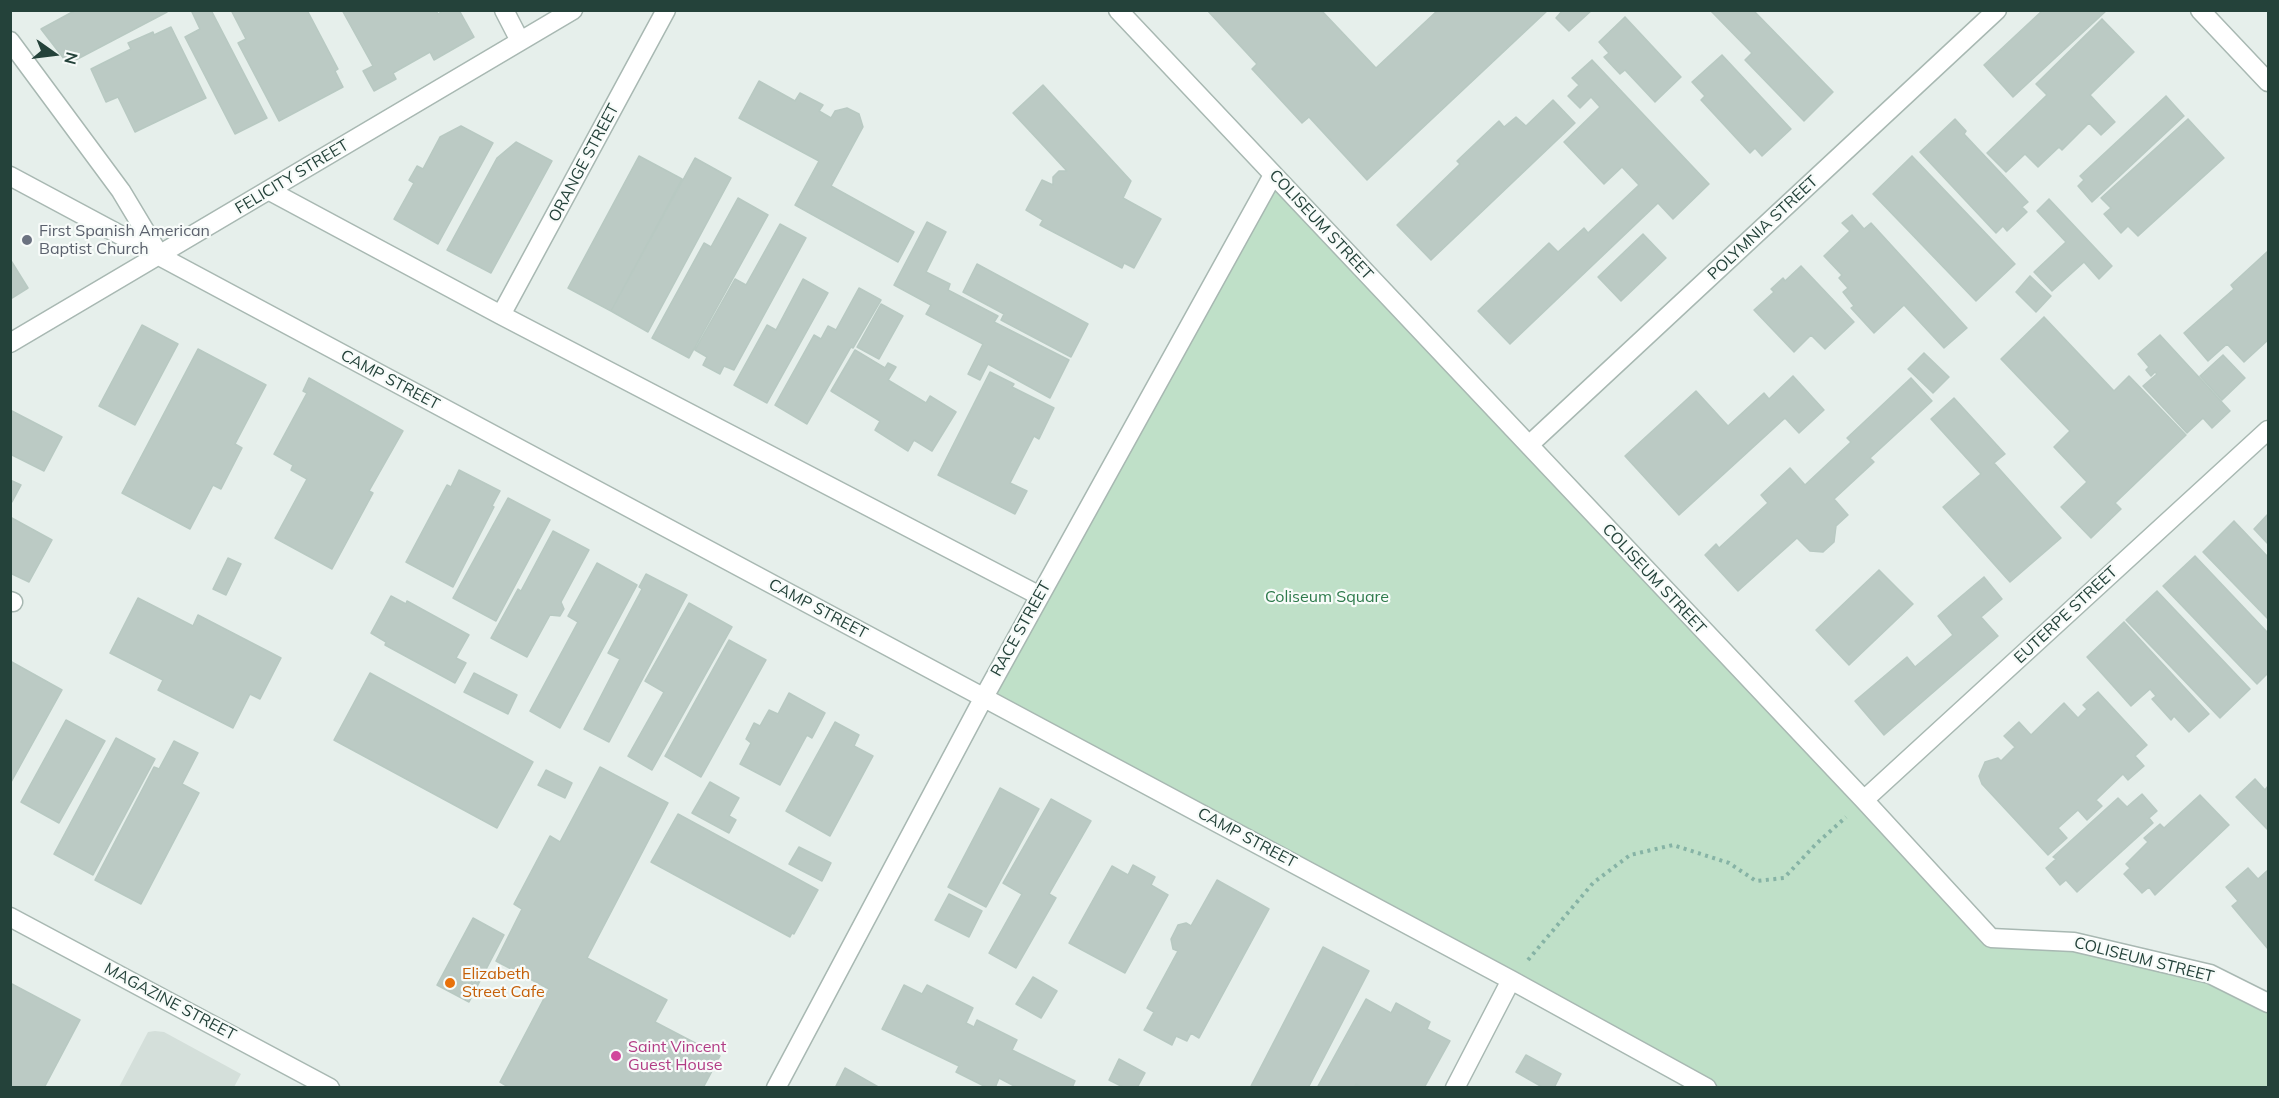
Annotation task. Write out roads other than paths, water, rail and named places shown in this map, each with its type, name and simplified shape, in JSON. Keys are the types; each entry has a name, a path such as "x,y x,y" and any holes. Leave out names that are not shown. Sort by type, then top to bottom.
{"street":[{"path":"504,10 520,41"},
{"name":"FELICITY STREET","path":"10,343 573,10"},
{"name":"ORANGE STREET","path":"501,315 666,10"},
{"name":"POLYMNIA STREET","path":"1528,445 1997,10"},
{"path":"2200,10 2268,82"},
{"name":"COLISEUM STREET","path":"1126,13 1273,175 1864,800 1991,938 2074,942 2154,960 2210,974 2268,1003"},
{"path":"10,41 121,191 160,256"},
{"name":"RACE STREET","path":"776,1088 984,697 1273,175"},
{"name":"CAMP STREET","path":"10,177 984,697 1707,1088"},
{"path":"270,191 501,315 1040,596"},
{"name":"EUTERPE STREET","path":"1864,800 2268,430"},
{"name":"MAGAZINE STREET","path":"10,917 330,1088"},
{"path":"1455,1088 1511,980"}],"place":[{"name":"First Spanish American Baptist Church","path":"27,240"},
{"name":"Elizabeth Street Cafe","path":"450,983"},
{"name":"Saint Vincent Guest House","path":"616,1056"}],"park label":[{"name":"Coliseum Square","path":"1327,597"}]}
